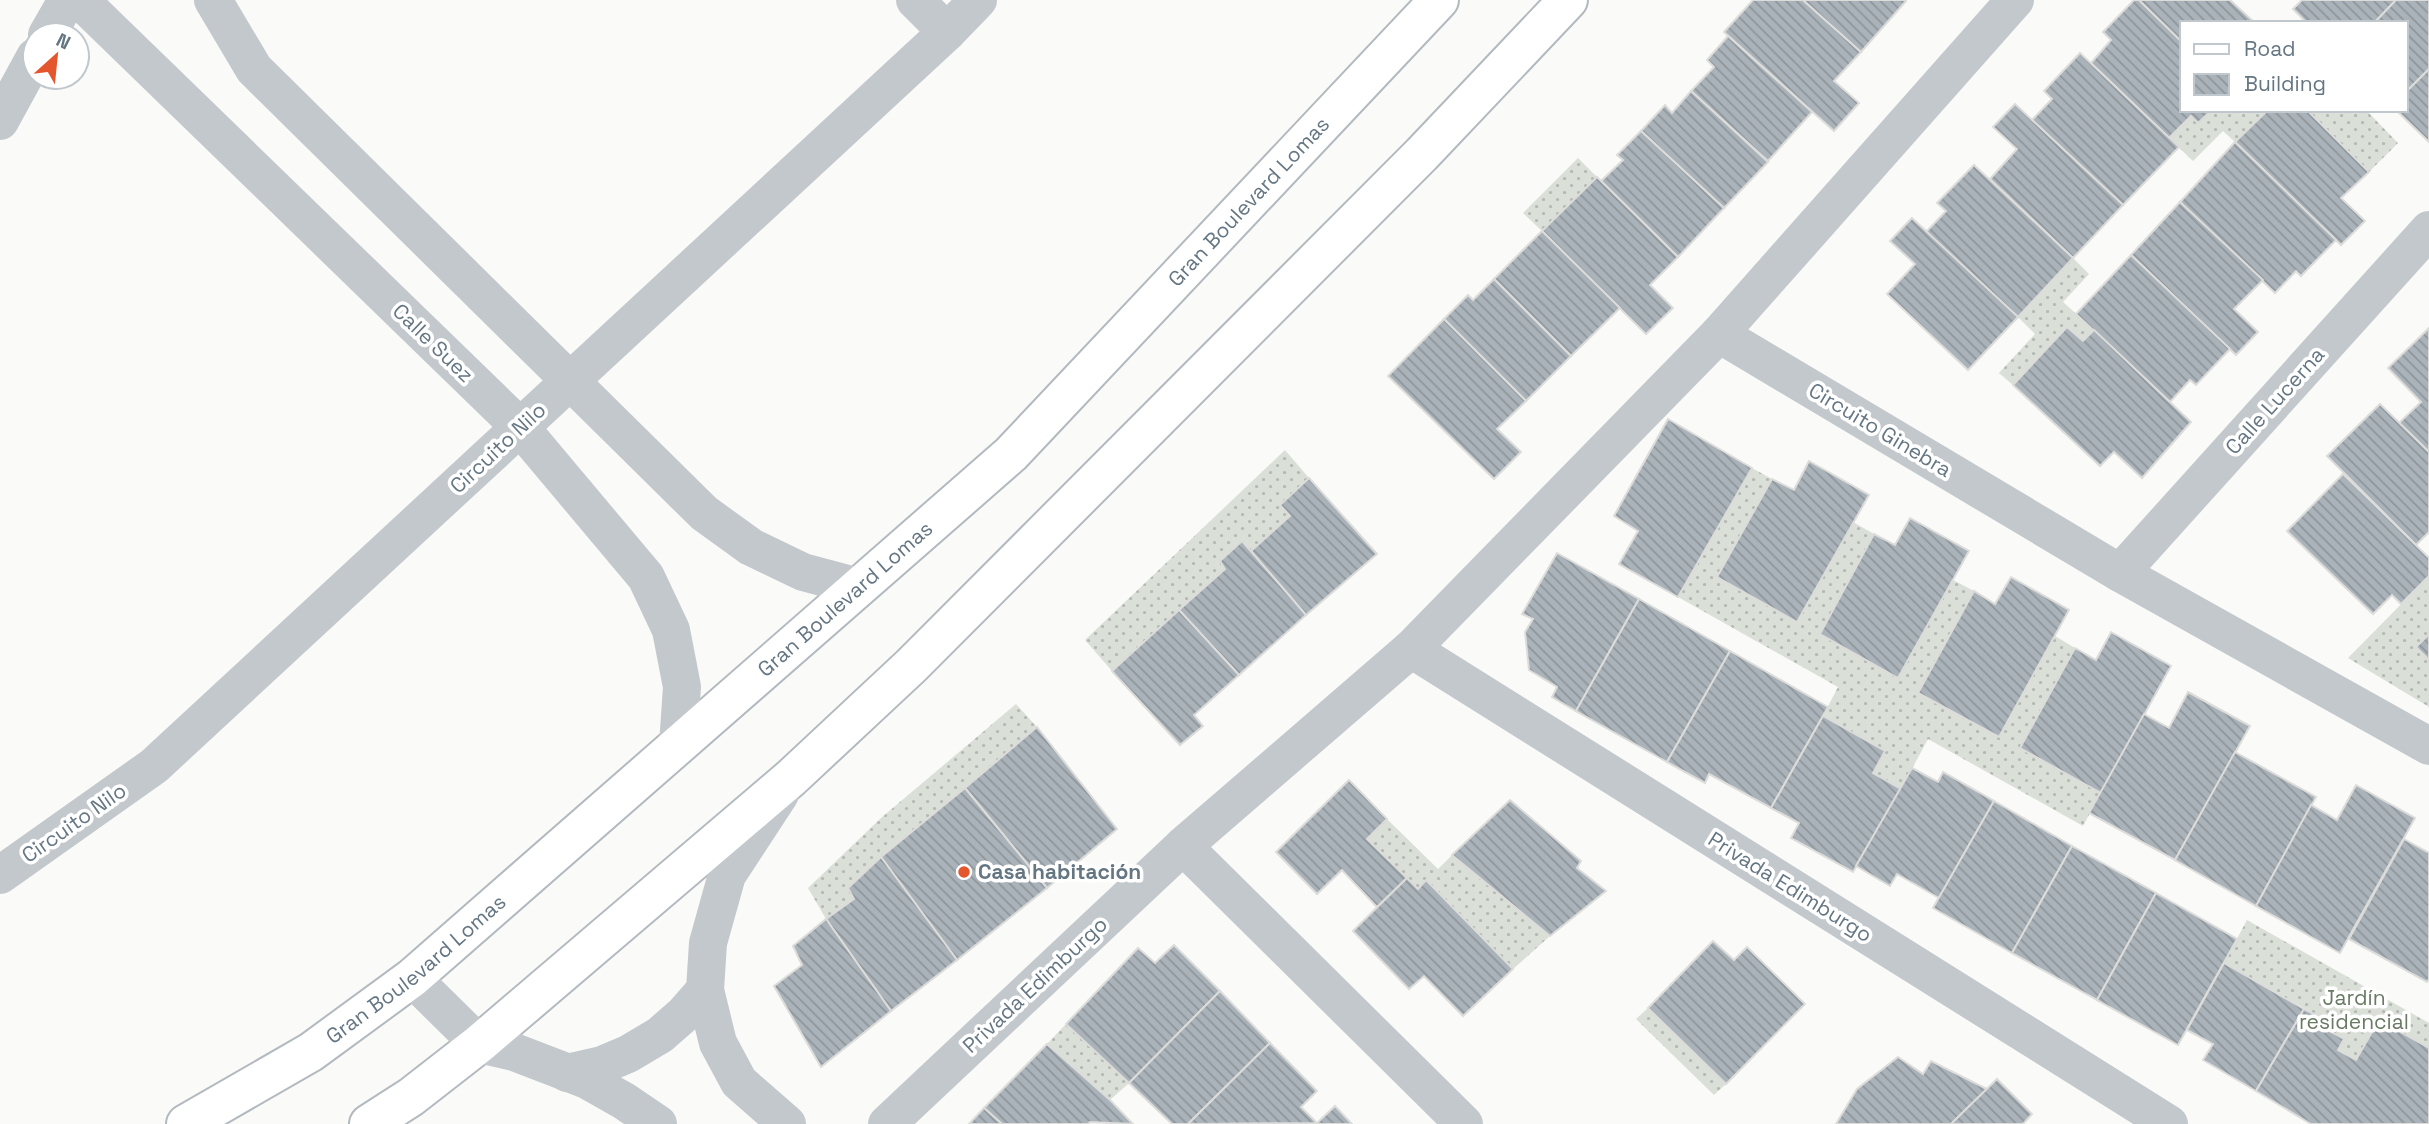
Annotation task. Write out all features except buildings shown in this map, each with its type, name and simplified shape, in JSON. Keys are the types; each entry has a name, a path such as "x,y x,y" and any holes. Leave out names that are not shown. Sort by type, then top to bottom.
{"main road":[{"name":"Gran Boulevard Lomas","path":"186,1124 311,1052 412,978 1011,454 1439,0"},
{"path":"369,1124 411,1097 479,1044 791,778 911,666 1412,164 1568,0"}],"street":[{"path":"55,21 66,0"},
{"name":"Calle Suez","path":"80,0 520,427 646,577 671,630 676,653 682,687 678,745"},
{"path":"213,0 254,69 704,513 751,547 803,572 859,587"},
{"path":"915,0 947,32"},
{"name":"Circuito Nilo","path":"0,875 154,766 947,32 978,0"},
{"path":"1719,334 2015,0"},
{"path":"0,121 21,83"},
{"name":"Calle Lucerna","path":"2120,573 2429,230"},
{"name":"Circuito Ginebra","path":"1719,334 2120,573 2429,747"},
{"name":"Privada Edimburgo","path":"887,1124 1183,846 1411,649 1719,334"},
{"name":"Privada Edimburgo","path":"1411,649 2169,1124"},
{"path":"787,1124 739,1082 718,1043 705,990 708,943 727,875 791,778"},
{"path":"1183,846 1464,1124"},
{"path":"412,978 479,1044 514,1052 587,1080 658,1124"},
{"path":"567,1073 602,1065 628,1054 660,1035 684,1014 705,990"}],"green space":[{"path":"2210,112 2266,112 2235,142 2223,131 2193,161 2169,138 2191,116 2198,123"},
{"path":"2309,112 2368,112 2398,143 2369,172"},
{"path":"1578,158 1597,177 1542,231 1523,213"},
{"path":"2073,258 2089,274 2063,302 2094,330 2083,341 2067,327 2013,385 1999,373 2035,334 2018,317"},
{"path":"1285,450 1309,478 1280,505 1290,516 1251,551 1242,541 1220,561 1225,569 1112,671 1085,640"},
{"path":"1752,468 1772,479 1717,577 1853,522 1874,534 1821,634 1898,678 1953,580 1974,591 1918,693 1999,737 2055,636 2075,648 2020,748 2101,793 2083,826 1928,739 1901,789 1873,773 1885,751 1823,716 1838,687 1678,597"},
{"path":"2429,576 2429,634 2416,647 2429,660 2429,707 2348,658"},
{"path":"1016,704 1037,727 965,788 854,899 826,919 808,888 881,818"},
{"path":"1387,819 1438,869 1452,855 1550,936 1513,969 1427,881 1418,889 1367,839"},
{"name":"Jardín residencial","path":"2247,920 2429,1023 2429,1048 2380,1020 2356,1060 2338,1050 2344,1039 2328,1030 2331,1023 2224,963"},
{"path":"1648,1008 1726,1084 1714,1095 1636,1019"},
{"path":"1066,1024 1129,1083 1110,1100 1047,1044"}],"place":[{"name":"Casa habitación","path":"964,872"}]}
